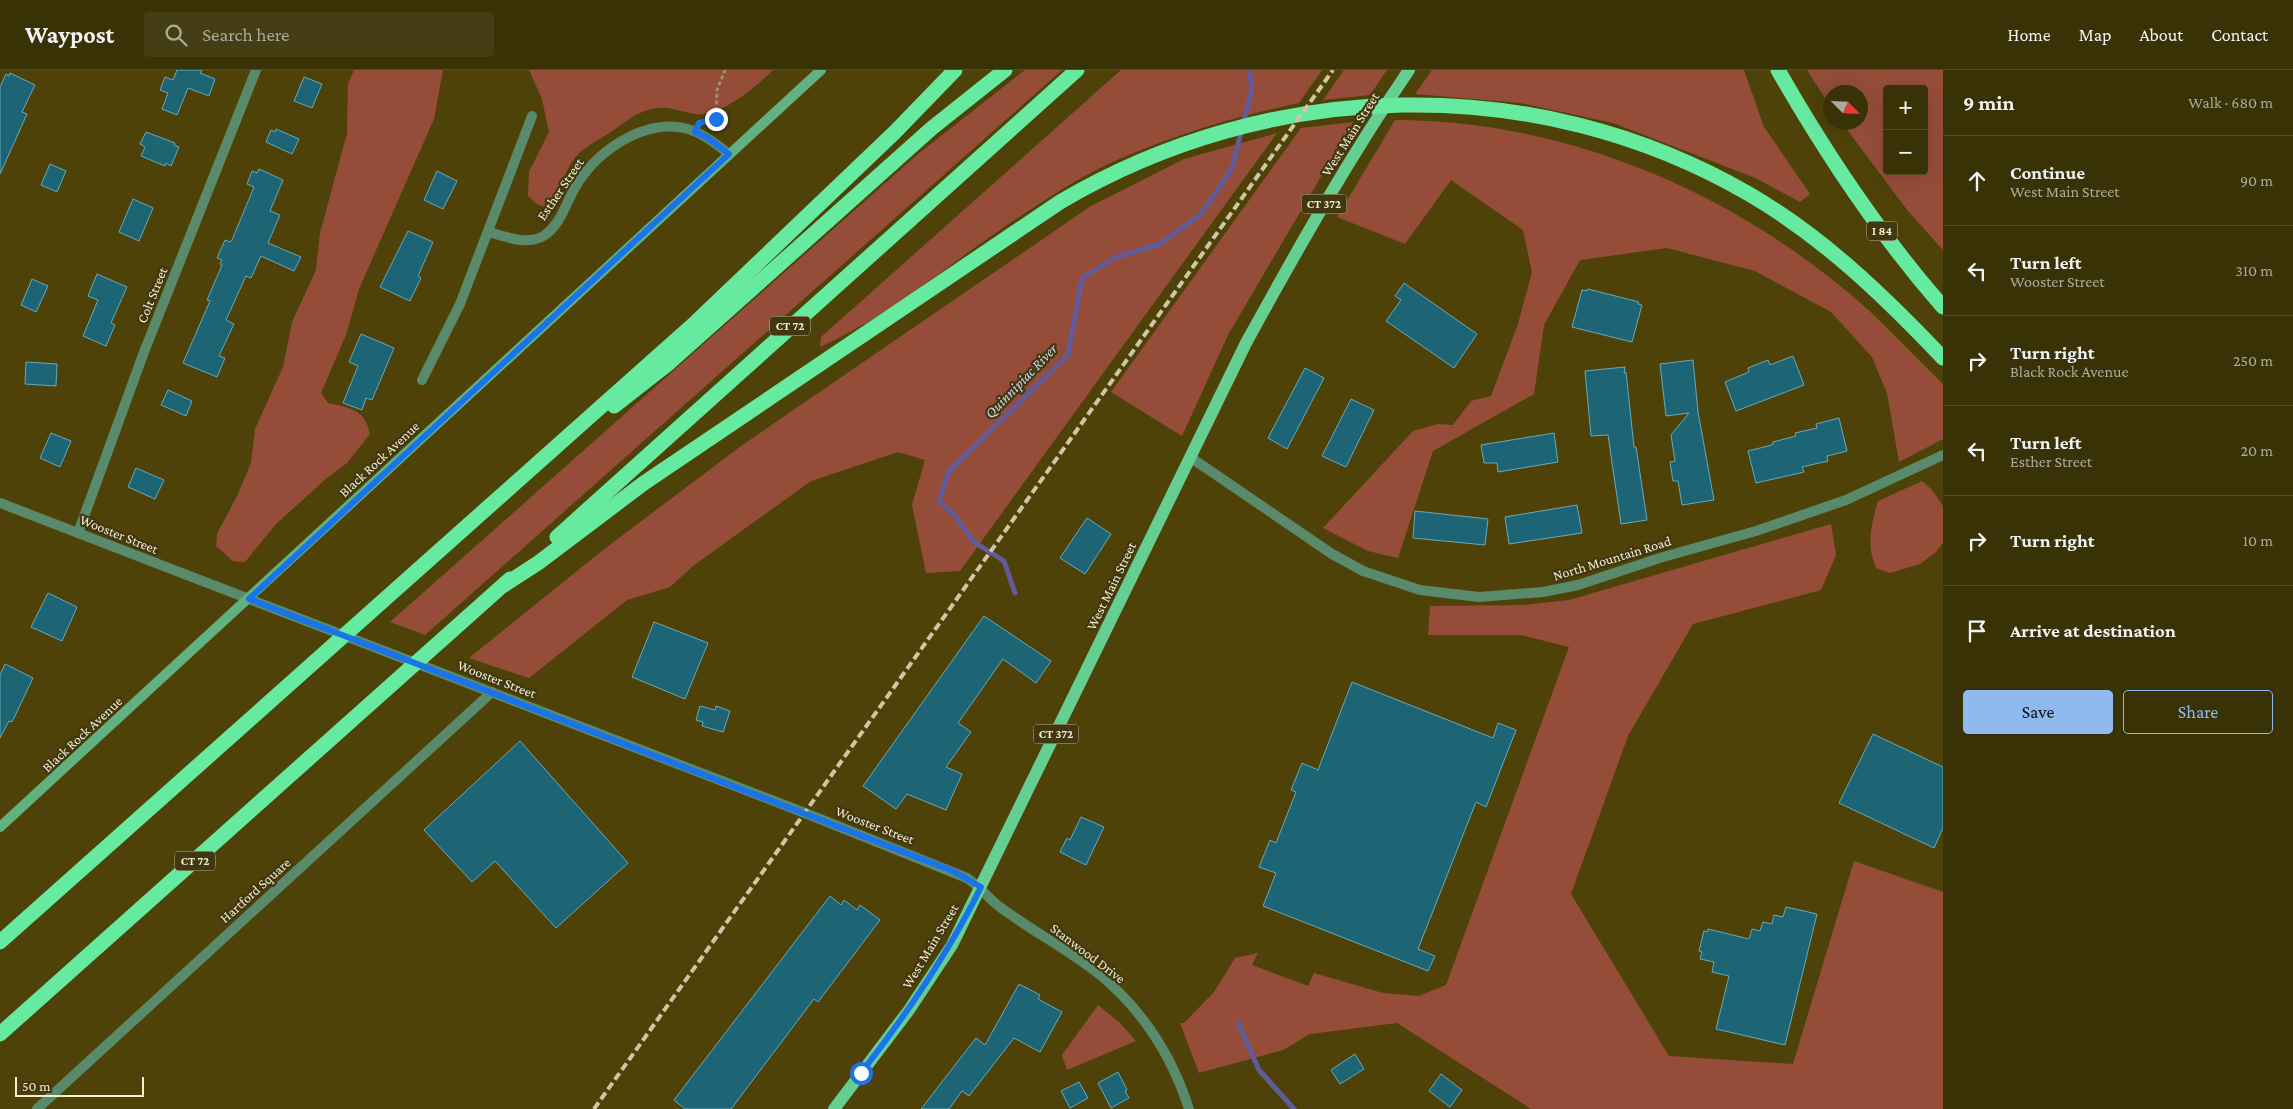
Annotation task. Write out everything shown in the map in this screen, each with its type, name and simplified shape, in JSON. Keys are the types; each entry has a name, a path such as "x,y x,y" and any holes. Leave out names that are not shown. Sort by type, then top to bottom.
{"highway":[{"path":"0,942 742,279 888,138 955,70"},
{"path":"571,433 606,412 648,381 897,158 960,104 1005,70"},
{"name":"CT 72","path":"0,1034 504,585 738,372 1078,70"},
{"name":"I 84","path":"1778,70 1849,186 1904,260 1943,307"},
{"path":"504,585 538,563 644,482 1041,215 1109,175 1179,145 1233,128 1307,112 1378,105 1438,105 1514,113 1588,128 1652,149 1716,176 1765,204 1827,248 1894,307 1943,358"}],"main road":[{"name":"West Main Street","path":"834,1109 930,980 954,940 1190,457 1291,261 1340,177 1408,70"}],"street":[{"name":"Colt Street","path":"78,532 144,352 256,70"},
{"name":"Black Rock Avenue","path":"0,827 821,70"},
{"path":"422,380 460,304 532,116"},
{"name":"Esther Street","path":"489,232 510,239 526,240 543,236 554,227 579,181 594,162 615,145 639,133 656,128 674,127 695,132 708,138 729,154"},
{"name":"North Mountain Road","path":"1190,457 1332,554 1363,571 1420,590 1479,597 1543,592 1578,585 1663,557 1756,531 1846,500 1943,455"},
{"name":"Wooster Street","path":"0,503 953,871 981,887"},
{"name":"Hartford Square","path":"37,1109 492,692"},
{"name":"Stanwood Drive","path":"981,887 1002,909 1101,976 1137,1011 1163,1049 1176,1073 1189,1109"}],"path":[{"path":"695,132 699,123 716,119 717,90 724,70"}],"shaded area":[{"path":"354,70 443,70 434,119 359,289 346,335 321,393 328,403 350,408 360,415 368,426 370,434 347,463 327,478 276,524 245,562 233,561 216,546 217,534 238,494 251,463 255,429 283,367 292,322 316,270 320,233 347,133 348,84"},
{"path":"529,70 773,70 737,100 715,111 695,114 674,109 655,108 633,117 589,146 574,159 557,193 547,208 537,204 528,196 529,172 549,132 542,99"},
{"path":"1025,70 1062,70 425,635 390,622 918,154"},
{"path":"1121,70 1322,70 1299,103 1247,115 1169,139 1083,177 1010,223 870,321 820,347 821,337"},
{"path":"1344,70 1387,70 1370,95 1323,100"},
{"path":"1432,70 1744,70 1764,127 1810,194 1800,202 1753,177 1613,123 1520,103 1415,94"},
{"path":"1807,70 1943,70 1943,250 1908,211 1847,130 1868,130 1868,85 1823,85 1823,95"},
{"path":"1395,120 1455,123 1515,132 1574,146 1631,165 1686,188 1740,217 1791,249 1853,296 1943,384 1943,439 1899,462 1887,393 1872,357 1831,312 1755,271 1667,248 1580,260 1544,325 1534,394 1433,451 1398,558 1368,551 1323,528 1413,431 1438,424 1453,425 1471,401 1491,396 1518,324 1532,272 1523,230 1451,180 1405,244 1337,217"},
{"path":"1353,122 1228,335 1182,436 1111,392 1301,128"},
{"path":"1277,133 960,571 926,573 912,505 925,460 898,452 811,481 693,566 670,587 627,600 529,678 469,658 603,550 741,446 1091,206 1184,159"},
{"path":"1922,481 1932,490 1943,506 1943,543 1935,553 1920,564 1890,573 1876,568 1870,543 1873,518 1878,501"},
{"path":"1831,524 1836,555 1821,590 1693,624 1628,736 1571,894 1669,1056 1793,1064 1854,861 1943,892 1943,1109 1531,1109 1397,1023 1310,1034 1283,1050 1199,1073 1180,1023 1184,1023 1214,992 1235,958 1258,953 1252,965 1308,986 1314,973 1383,993 1419,996 1446,985 1569,647 1521,635 1428,635 1430,606 1523,605 1569,600"},
{"path":"1098,1005 1119,1022 1136,1041 1067,1070 1062,1055"}],"building":[{"path":"177,70 202,70 200,73 215,79 209,96 188,88 177,115 162,109 168,93 160,90 165,77 173,80"},
{"path":"10,73 35,85 22,112 27,114 0,174 0,87 6,74 9,76"},
{"path":"304,77 322,84 312,108 294,101"},
{"path":"276,129 299,139 292,154 266,142 271,130 275,132"},
{"path":"146,132 175,143 174,145 179,147 171,166 166,163 165,166 141,156 145,147 140,144"},
{"path":"50,164 66,171 57,192 41,185"},
{"path":"259,169 283,180 270,211 280,215 268,243 301,257 294,271 261,256 251,278 246,276 226,320 234,324 219,356 225,358 217,377 183,363 210,301 207,300 222,265 220,264 222,260 217,258 225,240 230,242 232,240 254,187 247,184 252,171 257,173"},
{"path":"437,171 457,181 443,209 424,200"},
{"path":"133,199 153,208 139,241 119,232"},
{"path":"408,231 433,242 418,276 421,278 410,301 380,287"},
{"path":"97,274 127,287 111,323 115,325 106,346 83,336 98,300 88,296"},
{"path":"32,279 48,286 36,312 21,305"},
{"path":"1404,283 1477,334 1454,368 1386,321 1401,300 1395,296"},
{"path":"1588,289 1639,302 1638,304 1642,305 1632,342 1572,327 1582,290 1587,291"},
{"path":"361,334 394,348 372,400 366,398 362,410 343,403 358,366 349,362"},
{"path":"1793,356 1804,385 1736,411 1725,382 1749,372 1748,368 1768,360 1770,365"},
{"path":"1693,360 1698,412 1714,500 1682,505 1678,481 1673,481 1670,462 1675,461 1671,435 1689,413 1666,416 1660,364"},
{"path":"26,362 57,364 56,386 25,384"},
{"path":"1625,367 1624,373 1626,372 1634,447 1636,447 1647,520 1621,524 1608,435 1591,436 1585,371"},
{"path":"1305,368 1324,378 1287,449 1268,438"},
{"path":"168,390 192,401 186,416 161,405"},
{"path":"1351,399 1374,410 1346,467 1322,456"},
{"path":"1839,418 1847,451 1827,456 1828,461 1802,467 1804,472 1756,483 1748,451 1772,445 1773,442 1796,436 1795,433 1817,428 1816,424"},
{"path":"51,433 71,441 60,467 40,458"},
{"path":"1554,433 1558,462 1498,472 1497,463 1484,463 1481,445"},
{"path":"136,468 164,480 155,499 128,487"},
{"path":"1577,505 1582,533 1509,544 1505,517"},
{"path":"1415,511 1488,519 1485,545 1413,538"},
{"path":"1087,518 1111,534 1085,574 1060,558"},
{"path":"48,593 77,607 62,641 31,627"},
{"path":"984,616 1051,661 1036,683 1003,659 958,723 971,732 946,767 962,774 946,810 907,794 896,809 863,786"},
{"path":"654,622 708,643 685,699 632,677"},
{"path":"5,664 33,678 12,722 9,721 0,738 0,675"},
{"path":"1352,682 1493,738 1498,723 1516,730 1486,807 1476,802 1418,949 1435,956 1428,971 1263,906 1276,873 1259,867 1270,840 1276,843 1296,792 1291,790 1302,763 1318,770"},
{"path":"700,706 715,710 716,706 730,711 723,732 702,726 703,722 696,720"},
{"path":"1873,734 1943,767 1943,828 1934,848 1839,803"},
{"path":"520,741 628,863 556,928 495,861 472,882 424,830"},
{"path":"1081,817 1104,827 1086,865 1060,852 1067,838 1070,840"},
{"path":"830,896 841,905 844,900 857,910 860,905 880,920 818,1002 814,999 731,1109 685,1109 674,1100"},
{"path":"1786,907 1817,914 1785,1045 1716,1029 1729,976 1712,972 1714,962 1700,959 1702,952 1699,951 1704,931 1707,932 1708,929 1749,939 1752,929 1760,931 1763,922 1772,924 1774,915 1783,917"},
{"path":"1019,984 1040,995 1038,999 1062,1012 1040,1052 1014,1038 969,1096 962,1091 949,1109 921,1109 976,1038 985,1045"},
{"path":"1355,1054 1364,1069 1340,1084 1331,1070"},
{"path":"1118,1072 1129,1098 1111,1108 1098,1083"},
{"path":"1441,1074 1462,1090 1450,1107 1429,1091"},
{"path":"1079,1082 1088,1098 1070,1108 1061,1091"}],"waterway":[{"name":"Quinnipiac River","path":"1015,593 1004,561 974,542 955,516 939,501 949,471 1068,355 1082,278 1114,258 1160,244 1201,214 1232,168 1252,88 1249,70"},
{"name":"Quinnipiac River","path":"1238,1023 1259,1070 1294,1109"}],"railway":[{"path":"594,1109 1333,70"}],"route":[{"path":"716,119 699,123 695,132 708,138 729,154 249,599 953,871 981,887 952,945 909,1010 861,1073"}]}
